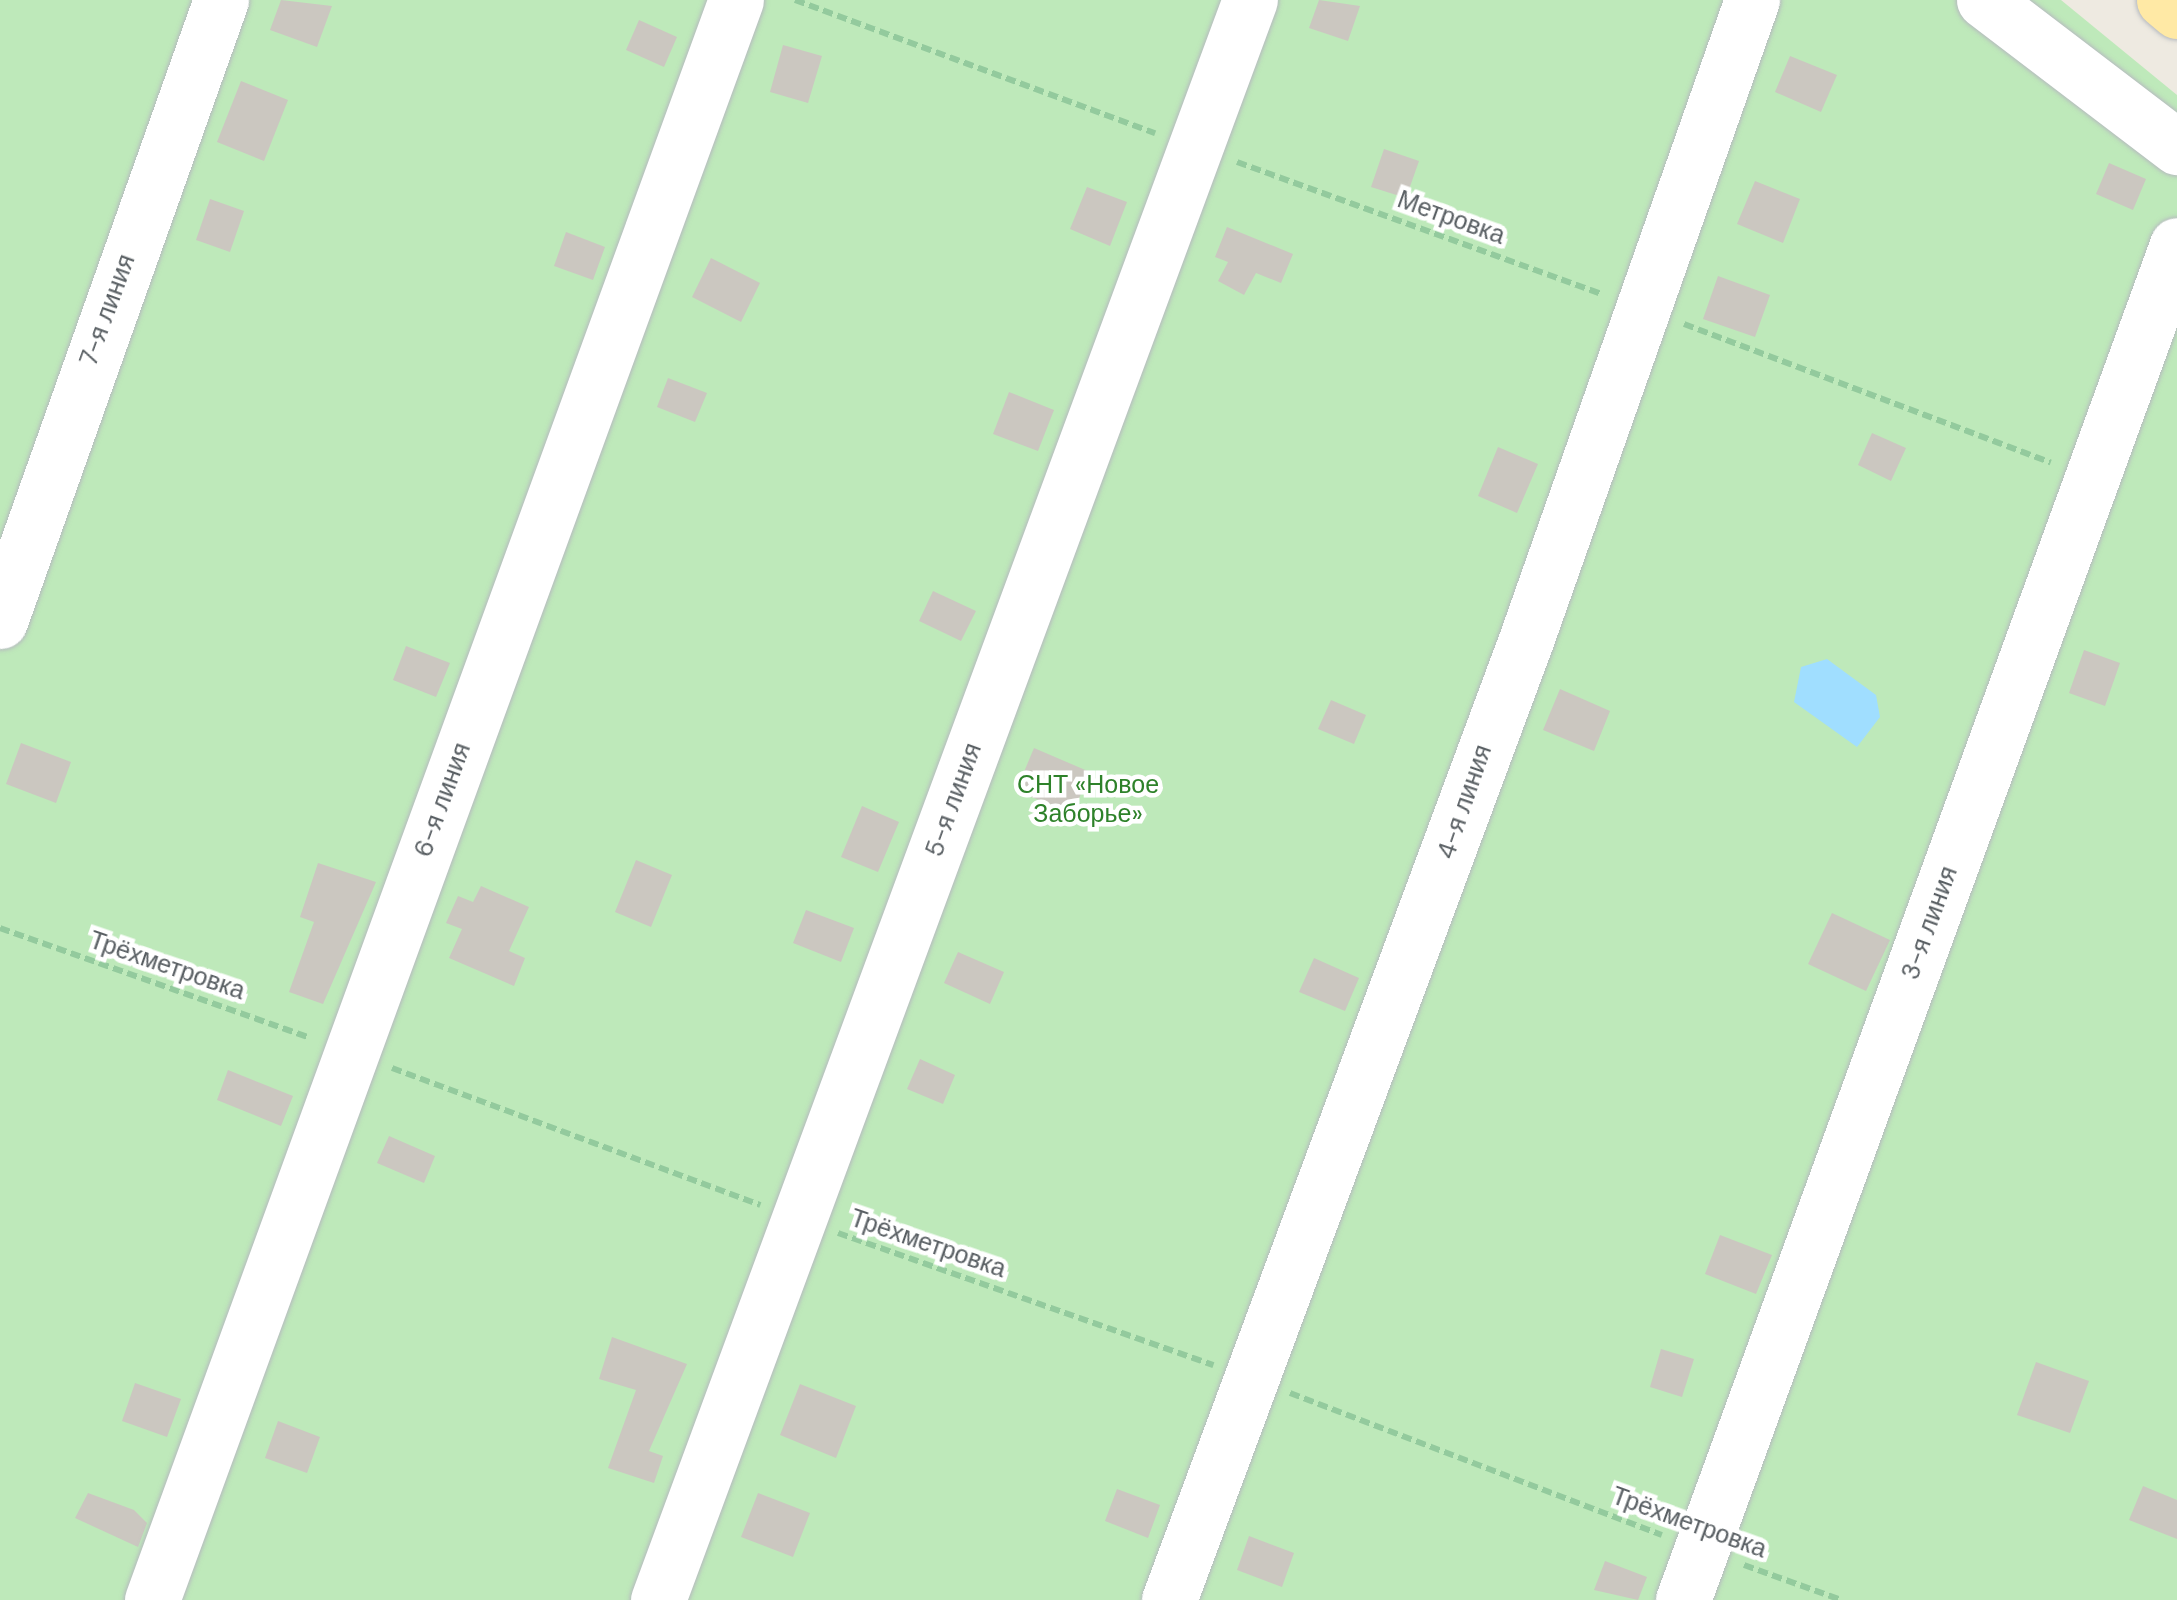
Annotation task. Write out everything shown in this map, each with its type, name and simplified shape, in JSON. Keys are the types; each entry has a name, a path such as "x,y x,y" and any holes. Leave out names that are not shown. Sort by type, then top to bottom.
{"main road":[{"path":"2164,0 2177,11"}],"street":[{"name":"7-я линия","path":"0,621 221,0"},
{"name":"6-я линия","path":"152,1600 736,0"},
{"name":"5-я линия","path":"658,1600 1250,0"},
{"name":"4-я линия","path":"1169,1600 1644,309 1752,0"},
{"path":"1984,0 2177,147"},
{"name":"3-я линия","path":"1692,1575 2177,246"}],"path":[{"name":"Метровка","path":"795,0 1644,309 2093,478"},
{"name":"Трёхметровка","path":"0,928 352,1053 799,1220 1251,1379 1692,1575 1842,1600"}],"green space":[{"name":"СНТ «Новое Заборье»","path":"0,0 2061,0 2177,95 2177,1600 0,1600"}],"water":[{"path":"1827,659 1876,695 1880,717 1857,747 1794,702 1801,667"}],"building":[{"path":"281,0 332,6 317,47 270,30"},
{"path":"1319,0 1360,6 1348,41 1309,28"},
{"path":"639,20 677,37 664,67 626,50"},
{"path":"783,45 822,56 808,103 770,92"},
{"path":"1790,56 1837,75 1821,112 1775,92"},
{"path":"241,81 288,100 264,161 217,142"},
{"path":"1384,149 1419,161 1406,198 1371,187"},
{"path":"2109,163 2146,179 2133,210 2096,194"},
{"path":"1755,181 1800,199 1783,243 1737,224"},
{"path":"1087,187 1127,202 1110,246 1070,229"},
{"path":"210,199 244,211 230,252 196,240"},
{"path":"1227,227 1293,254 1281,283 1256,273 1244,295 1218,281 1228,262 1215,257"},
{"path":"566,232 605,247 593,280 554,266"},
{"path":"711,258 760,283 741,322 692,297"},
{"path":"1718,276 1770,295 1755,337 1703,319"},
{"path":"668,378 707,393 695,422 657,407"},
{"path":"1009,392 1054,410 1038,451 993,434"},
{"path":"1872,433 1906,448 1891,481 1858,465"},
{"path":"1498,447 1538,464 1517,513 1478,496"},
{"path":"933,591 976,611 961,641 919,621"},
{"path":"406,646 450,663 436,697 393,680"},
{"path":"2084,650 2120,663 2105,706 2069,693"},
{"path":"1560,689 1610,711 1594,751 1543,730"},
{"path":"1331,700 1366,715 1354,744 1318,729"},
{"path":"21,743 71,762 56,803 6,784"},
{"path":"1034,748 1090,772 1073,813 1016,791"},
{"path":"862,806 899,822 878,872 841,857"},
{"path":"636,860 672,875 651,927 615,912"},
{"path":"318,863 376,882 323,1004 289,992 314,922 300,917"},
{"path":"481,886 529,907 509,951 525,958 514,986 449,958 462,929 446,923 458,896 473,902"},
{"path":"806,910 854,928 841,962 793,943"},
{"path":"1832,913 1890,940 1866,991 1808,964"},
{"path":"958,952 1004,972 990,1004 944,983"},
{"path":"1314,958 1359,978 1345,1011 1299,992"},
{"path":"920,1059 955,1075 943,1104 907,1089"},
{"path":"228,1070 293,1096 281,1126 217,1100"},
{"path":"389,1136 435,1156 424,1183 377,1163"},
{"path":"1720,1235 1772,1255 1756,1294 1705,1274"},
{"path":"612,1337 687,1364 649,1451 663,1456 654,1483 608,1468 636,1390 599,1379"},
{"path":"1661,1349 1694,1359 1682,1397 1650,1387"},
{"path":"2036,1362 2089,1381 2070,1433 2017,1415"},
{"path":"135,1383 181,1399 167,1437 122,1421"},
{"path":"800,1384 856,1406 836,1458 780,1435"},
{"path":"278,1421 320,1437 307,1473 265,1458"},
{"path":"2143,1486 2177,1500 2177,1539 2129,1520"},
{"path":"1117,1489 1160,1505 1148,1538 1105,1521"},
{"path":"88,1493 134,1510 147,1523 138,1547 75,1518"},
{"path":"758,1493 810,1513 793,1557 741,1537"},
{"path":"1249,1536 1294,1553 1282,1587 1237,1570"},
{"path":"1605,1561 1647,1577 1638,1600 1594,1590"}]}
